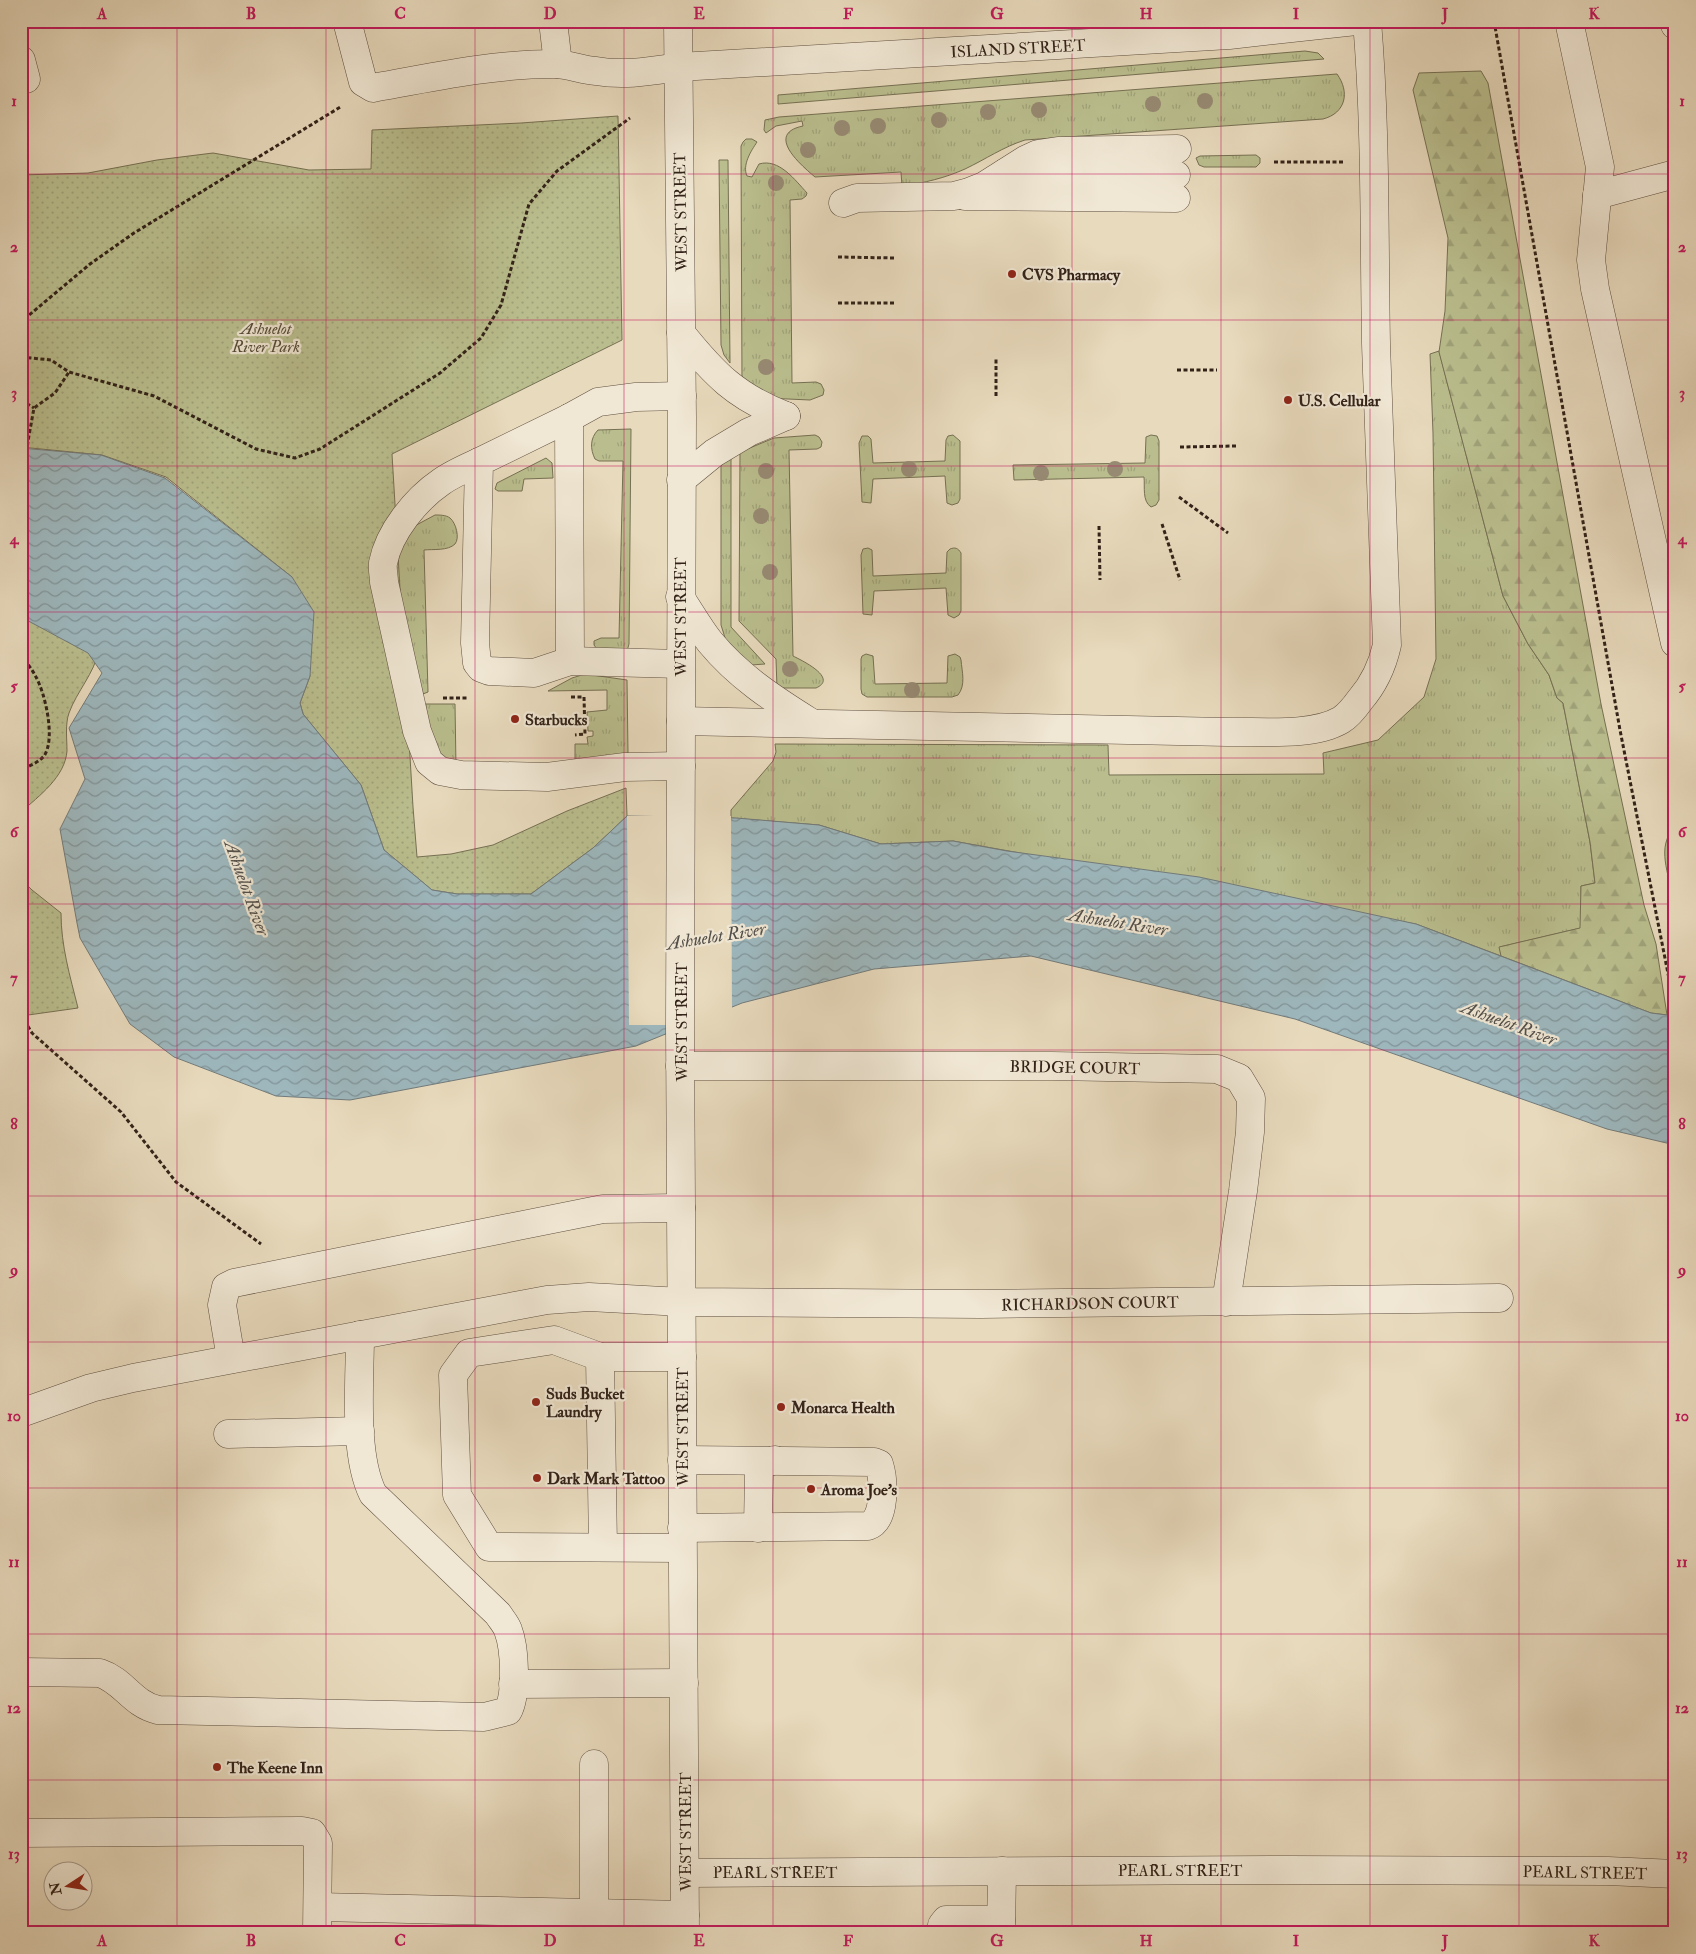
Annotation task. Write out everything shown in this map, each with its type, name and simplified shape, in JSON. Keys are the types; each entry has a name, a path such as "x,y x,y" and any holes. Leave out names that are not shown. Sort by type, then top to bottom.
{"street":[{"path":"347,21 363,82 373,88"},
{"path":"553,21 558,64"},
{"name":"WEST STREET","path":"678,21 682,396 680,1066 685,1924"},
{"name":"ISLAND STREET","path":"373,88 470,70 522,64 558,64 595,72 630,74 679,67 1126,31 1229,35 1356,21"},
{"path":"681,721 810,722 1217,732 1308,731 1328,727 1343,719 1352,711 1376,679 1383,663 1387,645 1376,344 1374,161 1371,68 1367,21"},
{"path":"1569,21 1600,167 1591,260 1594,282 1675,643"},
{"path":"1674,21 1675,25"},
{"path":"844,202 857,198 954,196 1176,174 1058,151 1038,154 1002,173 984,186 954,196"},
{"path":"1597,194 1675,174"},
{"path":"681,333 724,382 762,407 786,416 749,432 714,454 681,480"},
{"path":"681,766 625,767 553,776 461,775 440,772 429,762 417,731 384,582 383,563 390,543 404,519 422,497 442,481 598,402 682,396"},
{"path":"569,418 570,661"},
{"path":"479,462 475,643 477,663 481,668 489,671 524,674 543,671 570,661 680,664"},
{"path":"680,597 710,642 740,674 772,698 810,722"},
{"name":"BRIDGE COURT","path":"680,1066 1062,1066 1217,1069 1239,1078 1251,1098 1250,1132 1226,1302"},
{"path":"231,1359 222,1305 226,1288 234,1283 604,1209 682,1208"},
{"name":"RICHARDSON COURT","path":"21,1413 91,1388 133,1378 547,1300 589,1297 682,1302 981,1304 1499,1298"},
{"path":"21,1672 100,1673 110,1676 146,1707 168,1710 484,1717 508,1711 512,1703 513,1684 511,1641 508,1628 498,1614 373,1494 365,1473 360,1431 360,1335"},
{"path":"682,1357 600,1357 554,1340 469,1353 453,1375 457,1495 489,1547 603,1547 758,1528 862,1527 875,1524 880,1514 881,1471 879,1464 874,1462 682,1460"},
{"path":"600,1357 603,1547"},
{"path":"228,1434 360,1431"},
{"path":"758,1528 759,1470 765,1463 775,1460"},
{"path":"513,1684 684,1683"},
{"path":"594,1764 594,1913"},
{"path":"21,1833 302,1830 312,1834 318,1843 317,1920 594,1913 685,1924"},
{"name":"PEARL STREET","path":"685,1872 1354,1870 1608,1871 1675,1874"},
{"path":"941,1933 942,1925 946,1920 1001,1926 1002,1871"}],"path":[{"path":"1494,21 1620,730 1675,1009"},
{"path":"21,325 28,316 90,264 134,233 373,88"},
{"path":"21,357 50,360 69,372 154,396 256,449 295,458 320,449 440,373 481,338 501,305 529,204 558,171 630,118"},
{"path":"1274,162 1374,161"},
{"path":"838,257 896,258"},
{"path":"838,302 896,303"},
{"path":"996,359 996,396"},
{"path":"1177,370 1217,370"},
{"path":"21,504 28,441 34,408 55,393 69,372"},
{"path":"21,400 34,408"},
{"path":"1180,447 1236,446"},
{"path":"1179,497 1228,533"},
{"path":"1162,524 1180,580"},
{"path":"1099,526 1100,580"},
{"path":"21,654 37,677 46,701 49,736 45,754 37,762 21,770"},
{"path":"21,1015 32,1033 121,1112 176,1182 271,1251 304,1269"}],"green space":[{"path":"1305,51 1318,53 1324,59 778,104 778,95"},
{"path":"1481,71 1488,83 1601,704 1644,905 1656,944 1667,1015 1651,1013 1501,956 1499,947 1580,928 1581,886 1595,883 1590,842 1563,703 1557,698 1549,675 1528,644 1503,596 1439,352 1445,311 1448,238 1413,90 1419,73"},
{"path":"1337,74 1344,88 1344,101 1337,112 1323,119 1025,140 957,172 934,180 902,186 901,172 815,177 795,158 786,143 787,136 792,130 803,126 802,121 776,126 766,133 764,130 765,120 779,117"},
{"name":"Ashuelot River Park","path":"618,116 622,340 392,454 417,857 451,854 493,845 567,811 626,788 627,816 593,848 531,894 457,894 432,890 384,850 361,785 303,714 300,703 310,676 292,577 166,477 102,455 21,447 21,175 88,173 157,160 213,153 309,170 371,169 372,130"},
{"path":"746,139 752,139 757,142 746,163 747,176 752,177 759,164 773,164 786,171 807,193 802,199 790,200 792,383 816,382 821,384 824,390 823,395 810,400 766,398 742,386 741,146"},
{"path":"1256,155 1260,158 1260,163 1256,167 1204,167 1199,165 1196,158 1200,156"},
{"path":"719,160 728,160 730,363 724,355 721,345"},
{"path":"1439,351 1503,596 1528,644 1549,675 1557,698 1563,703 1590,842 1595,883 1581,886 1581,928 1500,947 1501,956 1416,924 953,841 881,844 819,825 731,818 731,810 773,761 776,752 775,744 1108,745 1109,775 1324,774 1323,753 1378,740 1424,697 1436,659 1430,354"},
{"path":"631,429 629,644 627,651 597,649 594,641 601,638 619,638 623,461 599,461 595,459 592,451 593,436 598,430"},
{"path":"815,435 822,442 821,447 817,449 789,450 793,656 816,670 823,679 822,684 816,688 777,688 776,659 739,621 740,452 774,438"},
{"path":"953,435 960,441 960,499 958,503 952,505 947,503 945,476 873,479 871,503 862,502 859,443 862,436 868,436 871,439 873,463 945,461 946,440 948,436"},
{"path":"1151,435 1157,436 1159,441 1159,500 1156,505 1151,507 1146,501 1144,494 1144,477 1014,480 1013,465 1145,463 1146,437"},
{"path":"731,456 731,627 765,664 751,665 726,641 721,625 721,466"},
{"path":"546,458 552,463 553,478 524,479 522,491 498,491 495,489 497,483"},
{"path":"435,515 445,516 452,520 456,527 457,538 455,544 448,548 424,550 428,692 423,694 391,577 397,544 409,529"},
{"path":"868,548 872,550 873,576 946,573 947,552 952,548 958,549 961,553 961,611 959,615 954,618 948,615 946,588 874,591 872,615 863,614 861,555 863,549"},
{"path":"21,587 99,650 97,659 69,713 67,751 62,769 43,793 21,812"},
{"path":"866,654 873,656 875,684 947,683 948,656 955,654 961,660 962,687 958,695 952,697 867,697 862,694 861,689 861,659"},
{"path":"585,674 627,680 628,753 575,766 575,744 588,744 587,737 593,736 593,731 588,731 587,712 607,710 607,690 548,691 572,678"},
{"path":"421,704 455,704 456,766 440,762"},
{"path":"1675,827 1675,957 1672,898 1665,852 1669,835"},
{"path":"21,879 61,913 64,949 78,1008 21,1016"}],"water":[{"name":"Ashuelot River","path":"21,448 101,455 165,478 292,577 314,612 310,676 300,703 303,714 361,785 384,850 432,890 457,894 531,894 593,848 627,816 736,818 819,825 881,844 953,841 1007,851 1199,877 1416,924 1651,1013 1667,1015 1675,1013 1675,1145 1607,1129 1295,1019 1031,956 874,969 742,1003 636,1046 350,1100 276,1096 174,1057 130,1024 80,938 60,829 85,779 69,728 102,673 88,653 21,617"}],"pier":[{"path":"627,816 731,816 732,1010 694,1025 629,1025"}],"place":[{"name":"CVS Pharmacy","path":"1012,274"},
{"name":"U.S. Cellular","path":"1288,400"},
{"name":"Starbucks","path":"515,719"},
{"name":"Suds Bucket Laundry","path":"536,1402"},
{"name":"Monarca Health","path":"781,1407"},
{"name":"Dark Mark Tattoo","path":"537,1478"},
{"name":"Aroma Joe's","path":"811,1489"},
{"name":"The Keene Inn","path":"217,1767"}]}
